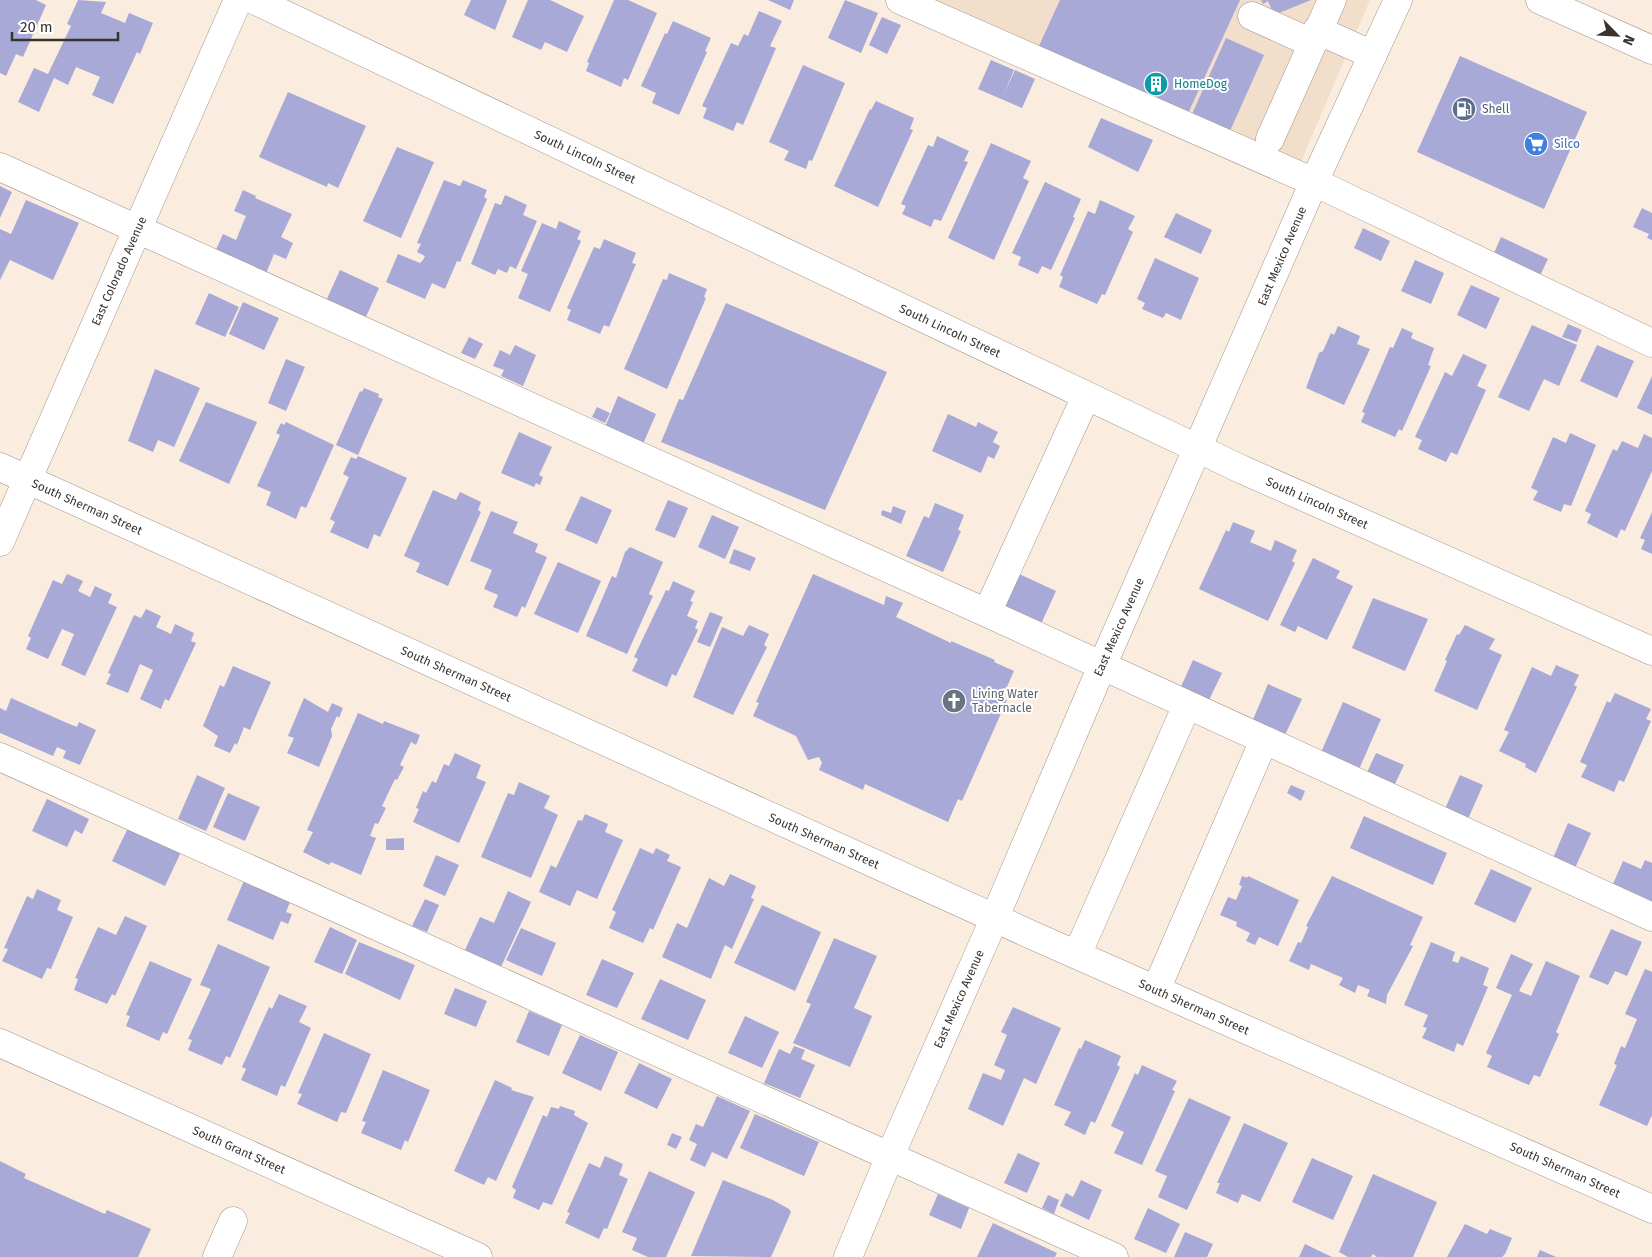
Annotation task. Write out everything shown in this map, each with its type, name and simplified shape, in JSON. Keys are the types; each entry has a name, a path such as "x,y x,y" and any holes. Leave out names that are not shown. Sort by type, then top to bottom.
{"street":[{"name":"East Colorado Avenue","path":"0,542 238,0"},
{"name":"South Lincoln Street","path":"254,0 1198,449 1652,652"},
{"path":"900,0 1314,182 1652,344"},
{"path":"1270,139 1332,0"},
{"name":"East Mexico Avenue","path":"848,1257 1102,666 1314,182 1398,0"},
{"path":"1540,0 1652,50"},
{"path":"1252,16 1373,54"},
{"path":"0,167 987,613 1652,917"},
{"path":"987,613 1086,396"},
{"name":"South Sherman Street","path":"0,467 1077,955 1652,1209"},
{"path":"1077,955 1187,705"},
{"path":"1156,990 1264,740"},
{"path":"0,757 1114,1257"},
{"name":"South Grant Street","path":"0,1043 478,1257"},
{"path":"217,1257 233,1221"}],"shaded area":[{"path":"931,0 1370,0 1299,166"}],"building":[{"path":"0,0 36,0 46,5 23,57 16,54 6,76 0,73"},
{"path":"78,0 106,2 101,13 125,23 129,13 153,23 140,54 137,52 113,104 92,95 100,77 76,67 68,85 54,78 39,112 18,102 34,68 48,74 71,26 67,24"},
{"path":"471,0 507,0 495,30 464,15"},
{"path":"528,0 550,0 584,16 567,52 545,42 541,50 512,37"},
{"path":"614,0 628,0 657,13 628,80 624,78 621,87 586,71 589,63 587,62"},
{"path":"768,0 794,0 790,10"},
{"path":"845,0 878,13 861,53 828,38"},
{"name":"HomeDog","path":"1060,0 1240,0 1185,120 1038,48"},
{"path":"1261,0 1311,0 1274,15 1268,1 1263,4"},
{"path":"759,11 782,21 770,46 776,48 743,125 737,122 733,131 703,118 707,108 702,106 731,43 738,46 744,34 748,36"},
{"path":"882,17 901,25 887,54 869,45"},
{"path":"673,21 711,38 705,51 707,52 679,115 652,103 656,93 641,86 665,33 667,34"},
{"path":"1226,38 1264,55 1230,131 1192,114"},
{"path":"1460,56 1587,112 1544,209 1417,152"},
{"path":"991,60 1014,70 1003,96 1015,70 1035,79 1022,108 978,89"},
{"path":"803,65 845,83 812,161 809,160 806,169 784,160 789,151 769,142"},
{"path":"288,92 366,126 338,188 328,183 327,187 259,157"},
{"path":"876,101 914,118 910,129 913,130 878,207 834,186 870,109"},
{"path":"1101,118 1153,140 1138,172 1088,147"},
{"path":"937,136 969,151 964,161 968,162 941,221 934,219 931,227 902,214 906,206 901,204 928,145 933,147"},
{"path":"991,143 1031,161 1023,178 1029,181 994,260 948,238"},
{"path":"397,147 434,162 401,238 363,221"},
{"path":"444,180 460,186 463,180 487,190 484,197 487,199 460,262 457,261 445,289 432,283 425,299 386,282 398,254 420,263 423,260 425,256 417,252 421,244 417,243"},
{"path":"1045,182 1081,199 1073,217 1075,218 1051,270 1042,266 1038,274 1018,265 1021,257 1012,253"},
{"path":"0,186 12,192 0,218"},
{"path":"243,190 256,196 255,198 292,214 281,237 293,243 286,259 274,254 265,276 214,254 223,234 236,240 246,216 234,211"},
{"path":"505,195 527,205 523,215 537,221 516,269 510,266 507,273 498,269 495,275 471,264 495,203 501,205"},
{"path":"26,200 79,223 53,280 10,260 0,280 0,229 11,234"},
{"path":"1100,200 1135,216 1128,229 1133,232 1105,295 1102,294 1097,304 1059,287 1063,277 1060,275 1088,211 1095,214"},
{"path":"1642,208 1652,213 1652,240 1647,238 1649,234 1633,227"},
{"path":"1176,213 1212,230 1201,254 1164,237"},
{"path":"559,221 581,231 577,239 581,241 550,312 518,298 528,274 521,271 542,223 556,229"},
{"path":"1363,228 1390,241 1381,261 1354,248"},
{"path":"1501,237 1548,259 1537,282 1491,260"},
{"path":"604,239 636,253 632,263 636,264 609,327 604,325 600,334 567,320 571,310 567,308 594,247 600,249"},
{"path":"1155,258 1199,278 1181,320 1166,313 1163,318 1142,309 1145,303 1137,299"},
{"path":"1415,260 1444,273 1431,304 1401,291"},
{"path":"340,270 379,288 365,319 326,301"},
{"path":"669,273 707,289 704,297 706,298 667,389 624,369 663,279 667,280"},
{"path":"1471,285 1500,298 1486,329 1457,315"},
{"path":"209,293 239,307 225,337 195,324"},
{"path":"243,302 279,318 264,350 229,334"},
{"path":"726,303 887,372 825,510 661,442 679,399 683,400"},
{"path":"1568,324 1582,330 1577,342 1562,337"},
{"path":"1532,325 1577,345 1559,386 1544,379 1529,411 1498,397"},
{"path":"1338,326 1360,336 1357,344 1370,349 1344,405 1306,388 1319,353 1323,351 1331,333 1334,335"},
{"path":"1402,328 1413,333 1411,338 1434,348 1428,365 1431,366 1402,431 1399,429 1395,437 1361,422 1365,413 1362,412 1390,347 1393,348"},
{"path":"469,337 483,344 475,359 461,353"},
{"path":"515,345 536,355 523,386 501,376 504,370 493,366 500,350 510,355"},
{"path":"1597,345 1634,361 1617,398 1580,381"},
{"path":"1463,354 1487,365 1477,386 1486,390 1457,455 1451,452 1446,462 1418,449 1422,440 1415,437 1445,372 1452,376"},
{"path":"286,359 305,367 286,411 268,403"},
{"path":"155,369 200,388 174,447 158,440 153,452 128,441"},
{"path":"1652,376 1652,415 1637,408"},
{"path":"364,388 379,394 378,397 383,399 358,455 336,445 360,391 362,392"},
{"path":"618,396 656,414 643,444 605,427"},
{"path":"206,402 257,422 229,484 179,461"},
{"path":"597,407 610,413 605,423 592,417"},
{"path":"948,414 976,427 978,422 998,432 993,442 1000,446 994,459 988,456 981,473 932,451"},
{"path":"286,422 334,445 306,508 301,506 296,519 266,505 271,492 257,486 280,435 276,433 281,423 284,425"},
{"path":"519,432 552,447 539,475 543,477 540,485 536,483 534,487 501,473"},
{"path":"1570,433 1596,445 1571,506 1564,504 1561,512 1533,500 1538,491 1531,488 1553,437 1566,443"},
{"path":"1644,434 1652,438 1652,471 1625,531 1621,529 1617,538 1587,523 1591,514 1585,511 1613,449 1617,451 1622,441 1638,448"},
{"path":"358,456 407,478 380,537 374,534 368,549 330,532 335,522 330,519 349,477 343,474 351,457 356,459"},
{"path":"433,490 456,500 460,492 481,502 478,510 481,512 448,586 416,572 420,563 404,556"},
{"path":"581,496 612,510 597,544 565,530"},
{"path":"668,500 688,508 675,538 655,530"},
{"path":"935,503 964,515 958,530 961,531 943,572 906,556 924,516 929,518"},
{"path":"893,506 906,511 901,524 881,515 882,510 891,513"},
{"path":"491,511 518,522 513,533 538,544 535,552 547,557 525,608 522,606 517,617 493,607 498,595 484,589 492,570 470,561"},
{"path":"1652,512 1652,554 1641,549 1645,540 1640,538"},
{"path":"712,515 739,527 725,559 698,547"},
{"path":"1233,522 1255,531 1250,542 1271,551 1275,540 1297,550 1292,561 1295,563 1268,621 1199,589 1226,530 1229,532"},
{"path":"630,547 663,562 649,594 653,596 627,654 586,636 612,576 616,578 625,552"},
{"path":"734,549 756,558 750,571 729,563"},
{"path":"1313,558 1340,571 1336,578 1353,586 1327,640 1298,626 1295,632 1280,625"},
{"path":"558,562 601,581 578,633 534,614"},
{"path":"1015,572 1056,591 1037,633 996,614"},
{"path":"67,574 83,581 78,591 90,597 95,586 112,594 108,603 117,607 85,676 61,665 74,634 62,629 48,659 26,649 31,638 28,636 53,580 62,584"},
{"path":"813,574 884,605 886,596 903,603 896,617 951,643 951,641 995,660 994,662 1014,671 1002,698 1007,700 962,801 958,799 948,822 865,784 863,790 819,770 822,763 819,757 808,760 796,736 753,716 759,703 756,702"},
{"path":"673,581 695,591 690,601 693,602 687,616 698,621 695,628 698,630 676,676 672,674 667,687 632,671 638,659 634,657 666,590 669,591"},
{"path":"1373,598 1428,619 1405,671 1352,648"},
{"path":"146,609 161,616 156,627 171,634 175,624 194,633 191,641 196,643 169,701 165,699 161,709 140,699 153,670 140,664 128,693 106,684 111,674 108,673 134,615 141,618"},
{"path":"710,612 723,617 710,647 697,642"},
{"path":"749,625 769,634 764,645 767,647 733,715 693,697 722,627 743,636"},
{"path":"1465,625 1495,639 1489,649 1502,655 1477,710 1434,691 1457,634 1459,635"},
{"path":"1193,660 1222,673 1209,700 1179,691"},
{"path":"1556,665 1579,675 1574,685 1577,687 1536,773 1525,767 1526,764 1499,751 1509,732 1504,730 1532,667 1551,676"},
{"path":"233,666 271,682 250,730 244,727 237,745 235,743 230,753 214,746 218,736 203,726 220,685 224,687"},
{"path":"1268,684 1302,699 1284,737 1252,722"},
{"path":"1615,693 1651,709 1646,719 1651,721 1624,782 1619,780 1614,792 1581,777 1587,765 1580,762 1607,701 1610,703"},
{"path":"11,698 77,727 79,722 96,730 80,765 63,758 66,751 57,747 53,756 0,733 0,708 6,711"},
{"path":"304,698 328,712 332,703 343,708 331,729 332,736 319,767 287,753 294,738 288,736"},
{"path":"1343,702 1381,719 1357,774 1319,757"},
{"path":"358,713 383,724 384,721 420,735 416,745 411,742 400,765 404,767 397,780 395,779 382,806 386,808 378,824 375,823 370,836 376,838 361,875 331,862 329,865 303,852 313,832 307,830"},
{"path":"455,753 481,765 476,778 486,782 459,843 413,822 419,809 416,808 423,791 426,793 432,781 436,783 444,764 449,766"},
{"path":"1376,753 1404,765 1391,792 1364,779"},
{"path":"197,775 225,788 206,831 178,819"},
{"path":"1460,775 1483,785 1468,819 1445,809"},
{"path":"519,782 550,796 544,808 558,815 531,878 481,857 508,793 514,795"},
{"path":"1291,785 1305,791 1301,801 1287,793"},
{"path":"228,793 260,807 245,841 213,827"},
{"path":"47,799 89,819 82,834 75,830 67,847 32,831"},
{"path":"585,814 608,824 605,832 623,840 597,899 577,890 570,906 539,892 551,865 556,868 578,820 582,821"},
{"path":"1364,816 1447,853 1433,885 1350,848"},
{"path":"1568,823 1591,833 1575,868 1553,858"},
{"path":"129,826 182,850 165,886 112,861"},
{"path":"404,838 404,850 386,850 386,839"},
{"path":"640,848 653,854 656,848 670,855 667,861 681,867 653,930 650,928 643,943 609,928 616,912 612,910"},
{"path":"436,855 459,865 445,896 423,886"},
{"path":"1645,860 1652,863 1652,902 1613,884 1623,861 1641,869"},
{"path":"1491,869 1532,888 1515,923 1474,904"},
{"path":"730,874 756,886 751,898 754,899 732,949 725,945 711,979 662,957 677,923 687,928 709,878 724,886"},
{"path":"246,876 292,897 286,912 292,914 288,924 281,921 273,940 227,920"},
{"path":"1242,876 1247,878 1248,876 1299,900 1278,946 1259,937 1255,945 1246,941 1250,933 1236,926 1237,922 1220,915 1228,897 1236,900 1242,886 1239,885"},
{"path":"1332,876 1423,917 1410,945 1413,946 1387,995 1386,1004 1367,996 1370,990 1358,985 1355,993 1339,985 1343,978 1311,964 1309,970 1289,961 1298,942 1301,943 1308,927 1306,926"},
{"path":"37,889 61,900 57,910 73,917 51,969 47,968 42,979 2,961 8,949 4,948 27,896 33,899"},
{"path":"508,891 531,902 501,967 465,950 480,917 494,923"},
{"path":"425,899 439,905 427,932 412,926"},
{"path":"762,905 821,932 795,991 734,963"},
{"path":"125,916 147,926 115,996 112,994 107,1004 74,990 78,979 75,978 98,927 116,935"},
{"path":"330,927 357,940 342,974 314,962"},
{"path":"521,928 556,943 542,976 506,960"},
{"path":"1611,929 1642,942 1627,976 1615,971 1608,985 1589,977"},
{"path":"834,938 877,956 854,1008 872,1016 850,1067 793,1043 811,1004 806,1002"},
{"path":"359,942 415,965 400,1000 345,974"},
{"path":"1431,942 1455,952 1452,961 1458,963 1461,956 1489,968 1483,985 1488,987 1463,1046 1457,1043 1454,1052 1422,1038 1427,1028 1423,1027 1428,1015 1404,1005"},
{"path":"218,944 270,967 230,1058 226,1056 222,1065 188,1050 192,1040 188,1039 211,989 200,985"},
{"path":"1511,954 1533,964 1519,991 1531,996 1546,961 1580,976 1556,1032 1559,1034 1540,1077 1534,1075 1529,1085 1487,1067 1492,1056 1486,1053 1512,995 1496,988"},
{"path":"602,959 634,973 617,1008 586,995"},
{"path":"150,961 192,979 167,1034 163,1032 159,1041 126,1026 130,1016 126,1015"},
{"path":"1645,969 1652,972 1652,1115 1647,1126 1599,1105 1617,1065 1614,1064 1621,1046 1625,1048 1637,1019 1625,1014"},
{"path":"660,979 706,1000 688,1040 641,1019"},
{"path":"455,988 487,1001 476,1027 444,1014"},
{"path":"279,994 307,1006 299,1022 311,1028 285,1087 281,1085 277,1096 241,1080 246,1069 242,1067 269,1007 272,1009"},
{"path":"1013,1007 1061,1028 1036,1084 1024,1078 1003,1126 968,1109 983,1073 1001,1080 1005,1070 994,1065 1007,1035 1001,1032"},
{"path":"529,1011 562,1025 549,1056 516,1042"},
{"path":"745,1016 779,1032 762,1068 728,1053"},
{"path":"324,1033 371,1054 346,1113 341,1112 337,1122 297,1104 302,1094 298,1093"},
{"path":"580,1035 618,1052 601,1091 562,1073"},
{"path":"1085,1040 1121,1056 1117,1065 1120,1067 1095,1123 1091,1121 1085,1135 1064,1125 1071,1112 1054,1105 1079,1048 1081,1049"},
{"path":"794,1046 805,1050 801,1059 815,1065 800,1098 764,1083 779,1049 790,1054"},
{"path":"639,1063 672,1079 657,1109 624,1093"},
{"path":"1142,1065 1177,1081 1172,1090 1175,1091 1142,1165 1114,1153 1124,1132 1111,1126 1135,1073 1138,1075"},
{"path":"383,1070 430,1090 408,1142 405,1140 401,1150 361,1133 366,1122 362,1121"},
{"path":"495,1080 512,1088 511,1090 534,1097 496,1181 488,1177 484,1185 454,1171"},
{"path":"717,1096 750,1111 727,1159 712,1152 705,1167 690,1160 697,1144 689,1140 696,1124 703,1127"},
{"path":"1189,1098 1231,1117 1187,1210 1158,1197 1167,1176 1155,1171"},
{"path":"560,1106 575,1111 574,1115 588,1123 552,1205 543,1202 539,1210 513,1198 516,1190 512,1187 543,1115 547,1117 551,1107 559,1109"},
{"path":"755,1114 819,1142 804,1176 740,1148"},
{"path":"1244,1123 1288,1143 1260,1202 1242,1194 1238,1203 1216,1193 1220,1183 1217,1183"},
{"path":"672,1133 682,1137 676,1149 667,1145"},
{"path":"1018,1153 1040,1163 1027,1193 1004,1183"},
{"path":"605,1156 623,1164 619,1175 628,1179 607,1229 604,1228 599,1239 565,1223 570,1213 567,1212 589,1163 600,1168"},
{"path":"1312,1158 1353,1176 1333,1220 1292,1202"},
{"path":"0,1161 26,1174 24,1178 105,1214 107,1210 151,1229 138,1257 0,1257"},
{"path":"649,1171 695,1192 666,1257 648,1257 632,1250 637,1238 622,1232"},
{"path":"1373,1174 1437,1202 1413,1257 1377,1257 1373,1254 1371,1257 1348,1257 1339,1252"},
{"path":"723,1180 773,1200 791,1212 771,1257 691,1256"},
{"path":"1081,1180 1102,1190 1089,1220 1060,1206 1066,1193 1073,1197"},
{"path":"938,1194 969,1208 961,1229 929,1215"},
{"path":"1048,1195 1059,1200 1054,1214 1042,1208"},
{"path":"1148,1208 1180,1224 1166,1253 1134,1239"},
{"path":"993,1223 1057,1253 1055,1257 977,1257"},
{"path":"1465,1224 1487,1234 1490,1229 1512,1238 1505,1254 1502,1257 1447,1257"},
{"path":"1185,1232 1213,1244 1207,1257 1174,1257"},
{"path":"1305,1244 1332,1257 1299,1257"},
{"path":"1540,1250 1556,1257 1537,1257"}],"place":[{"name":"HomeDog","path":"1156,84"},
{"name":"Shell","path":"1464,109"},
{"name":"Silco","path":"1536,144"},
{"name":"Living Water Tabernacle","path":"954,701"}]}
